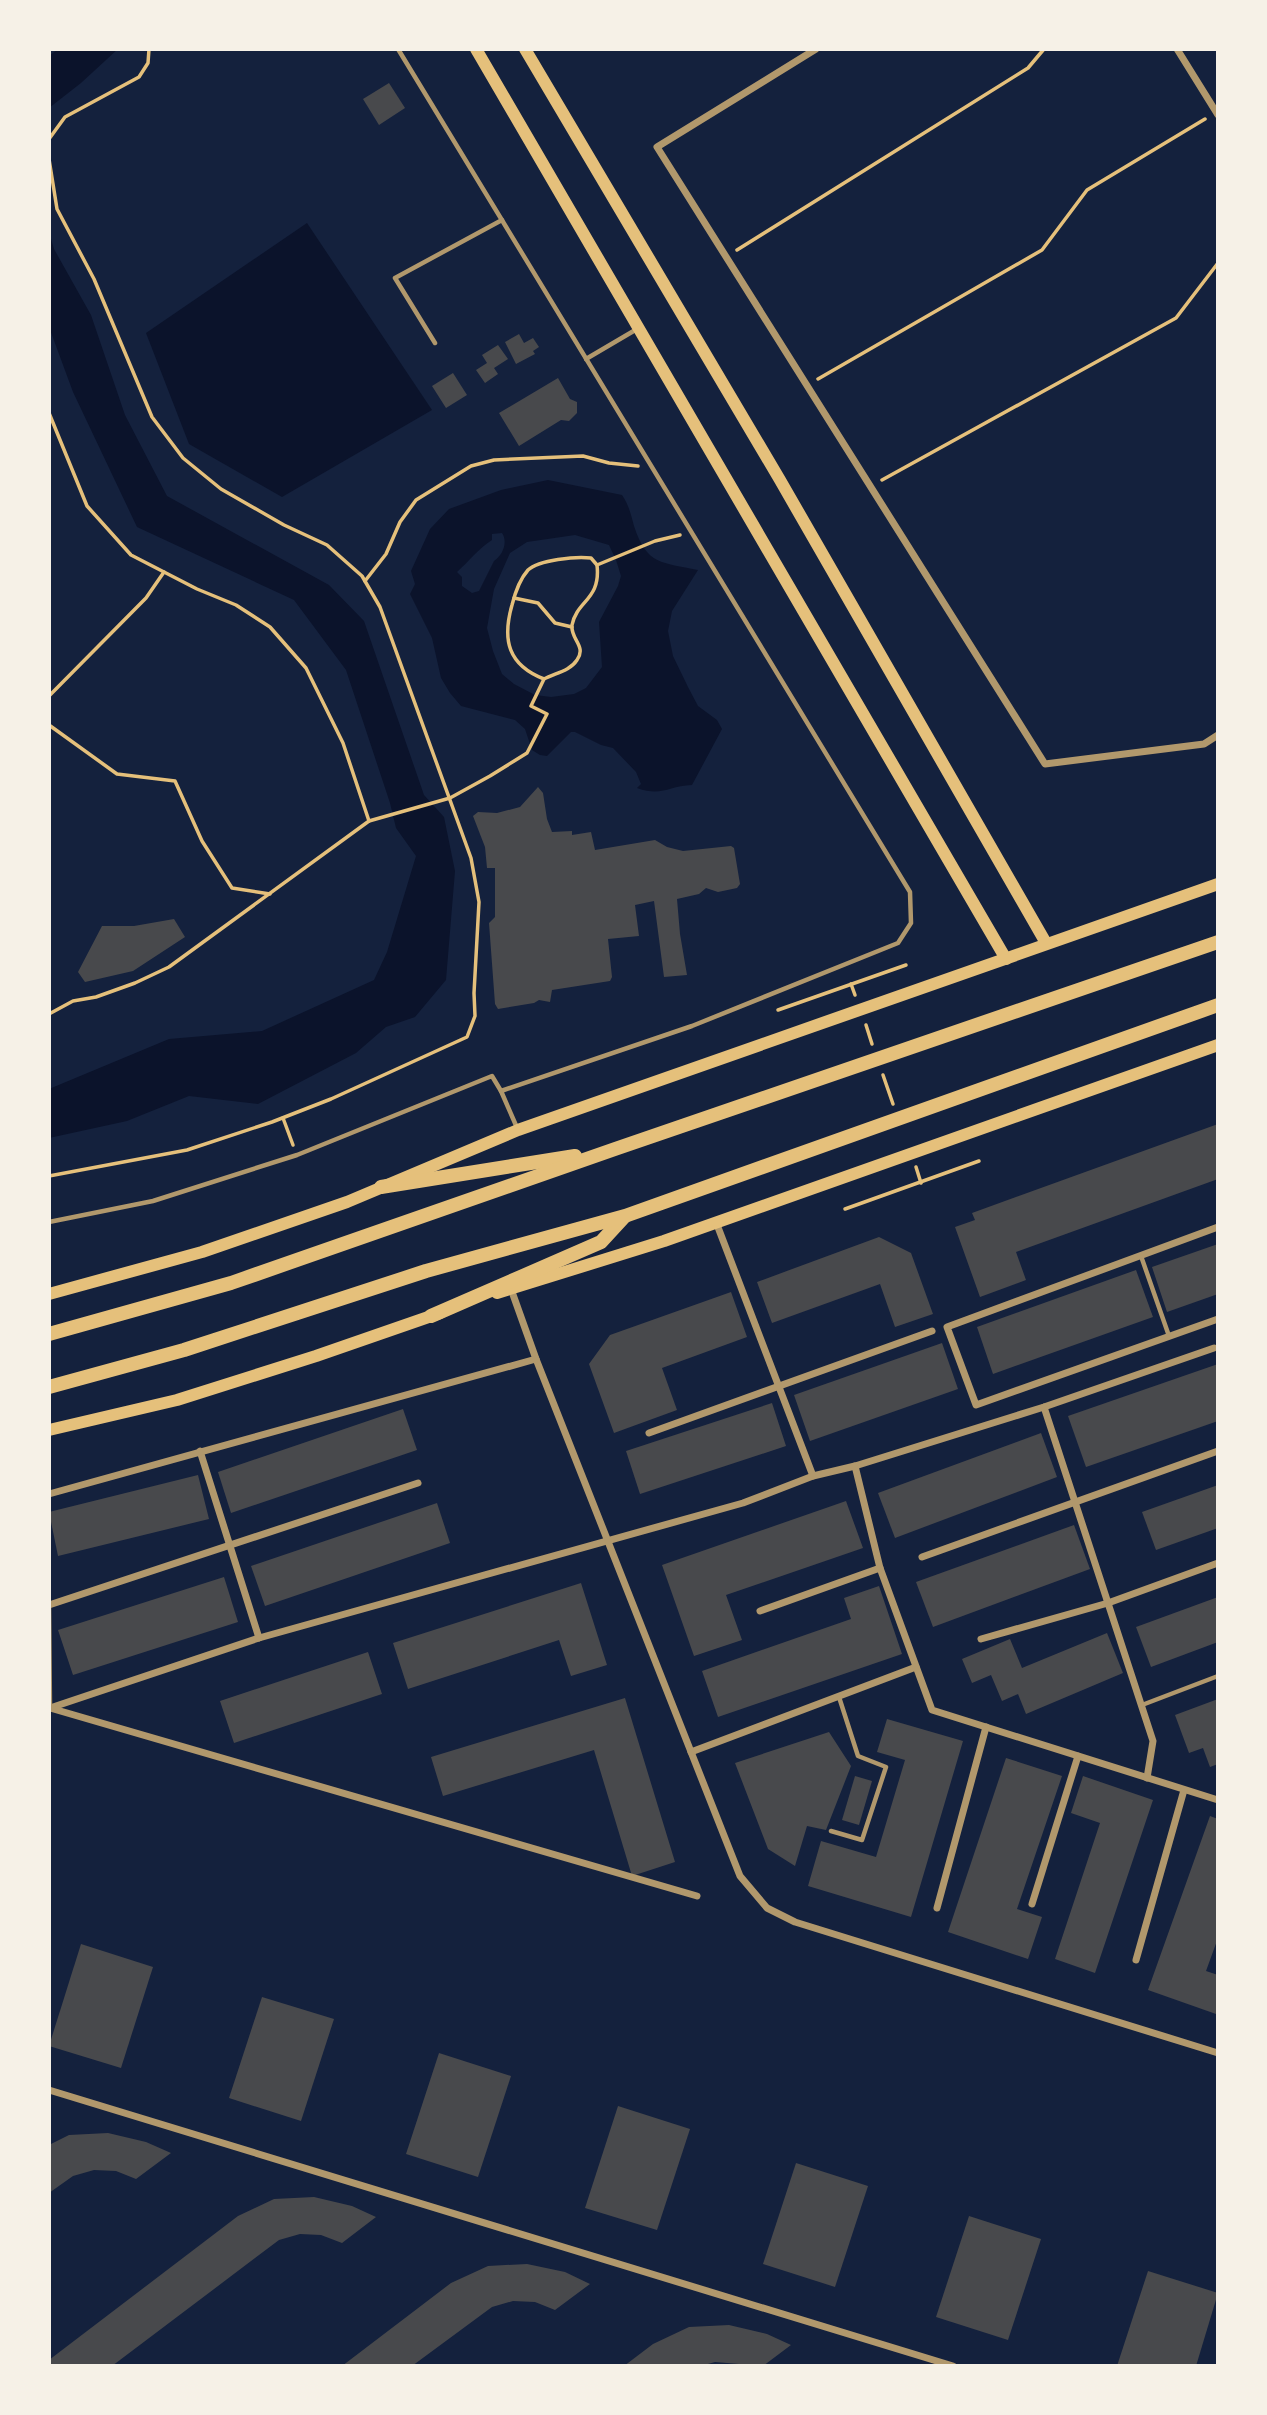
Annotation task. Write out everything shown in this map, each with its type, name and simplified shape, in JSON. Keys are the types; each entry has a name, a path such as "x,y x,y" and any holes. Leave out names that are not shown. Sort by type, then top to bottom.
{"highway":[{"path":"49,1334 232,1283 1218,942"},
{"path":"49,1387 184,1350 426,1271 625,1216 1218,1005"},
{"path":"381,1187 457,1177 615,1149"},
{"path":"430,1316 601,1242 625,1216"}],"main road":[{"path":"476,49 1006,958"},
{"path":"525,49 780,480 1046,943"},
{"path":"49,1294 202,1252 347,1202 519,1130 1218,884"},
{"path":"49,1430 177,1400 316,1356 511,1289 664,1241 1218,1045"}],"street":[{"path":"816,49 657,147 1045,764 1204,744 1218,735"},
{"path":"1177,49 1217,113"},
{"path":"716,1222 813,1476"},
{"path":"1218,1227 947,1327 976,1405 1218,1319"},
{"path":"511,1289 536,1359 740,1876 767,1908 795,1922 1218,2053"},
{"path":"649,1433 932,1331"},
{"path":"49,1708 259,1638 743,1503 813,1476 855,1466 1044,1407 1214,1348"},
{"path":"49,1494 536,1359"},
{"path":"1044,1407 1153,1741 1147,1778"},
{"path":"200,1451 259,1638"},
{"path":"922,1557 1218,1451"},
{"path":"855,1466 880,1568 932,1710 1218,1800"},
{"path":"49,1605 418,1483"},
{"path":"981,1639 1108,1603 1218,1563"},
{"path":"760,1611 880,1568"},
{"path":"691,1752 916,1667"},
{"path":"49,1708 697,1896"},
{"path":"937,1908 986,1727"},
{"path":"1032,1904 1078,1756"},
{"path":"1136,1960 1184,1790"},
{"path":"49,2091 953,2366"}],"lane":[{"path":"398,49 910,892 911,923 898,943 692,1026 501,1091"},
{"path":"435,343 396,278 502,220"},
{"path":"586,359 638,328"},
{"path":"49,1222 153,1201 297,1155 492,1076 519,1130"},
{"path":"1140,1255 1169,1336"},
{"path":"49,1605 49,1708"},
{"path":"1141,1705 1218,1676"},
{"path":"831,1831 862,1840 886,1767 858,1756 839,1697"}],"path":[{"path":"49,139 65,117 139,77 148,62 149,49"},
{"path":"726,256 1028,68 1044,49"},
{"path":"807,386 1042,250 1087,190 1217,113"},
{"path":"49,159 57,209 94,279 152,417 183,458 222,489 284,525 327,545 365,581 380,607 450,798 471,858 479,902 475,1016 467,1037 331,1099 187,1150 49,1176"},
{"path":"871,486 1176,318 1218,263"},
{"path":"49,412 87,506 131,555 197,589 236,605 271,627 306,668 343,743 369,821"},
{"path":"365,581 386,554 400,522 416,500 471,466 494,460 583,456 634,467 650,465"},
{"path":"597,565 655,541 674,538 688,530"},
{"path":"49,1014 73,1001 110,992 169,967 369,821 450,798 527,753 547,714 531,706 544,679 576,663 581,653 572,627 596,588 597,565 591,558 562,557 530,568 514,598 506,628 510,649 522,668 544,679"},
{"path":"49,696 146,598 164,572"},
{"path":"514,598 538,603 555,623 572,627"},
{"path":"49,725 117,774 175,781 202,841 232,888 270,894"},
{"path":"778,1010 906,965"},
{"path":"851,984 855,996"},
{"path":"864,1021 873,1046"},
{"path":"881,1071 895,1108"},
{"path":"283,1118 297,1155"},
{"path":"912,1158 921,1183"},
{"path":"845,1209 979,1161"}],"water":[{"path":"58,49 118,49 49,108 49,56"},
{"path":"307,223 432,410 282,497 189,444 146,333"},
{"path":"49,232 54,249 91,315 125,415 167,496 329,585 364,621 424,795 444,817 455,871 446,980 415,1017 386,1027 356,1053 258,1104 189,1096 127,1121 49,1138 49,1089 169,1039 262,1031 374,980 387,952 416,856 396,828 346,670 294,600 137,527 73,392 49,327"},
{"path":"548,480 622,495 639,539 650,555 665,563 698,570 672,611 668,631 673,656 698,706 717,720 722,729 692,785 659,791 637,788 641,784 636,772 613,748 575,732 571,732 547,756 540,755 532,750 525,729 515,720 461,706 450,693 441,678 432,638 410,594 415,584 411,571 430,529 449,509 501,490","holes":["502,533 505,540 502,552 494,561 479,591 472,593 462,586 462,577 457,572 492,540 492,534","575,535 609,545 621,576 599,622 602,667 586,688 574,694 551,697 535,695 502,674 493,651 487,628 494,589 510,553 527,542"]}],"building":[{"path":"389,83 405,108 379,125 363,99"},
{"path":"519,334 524,343 533,338 539,347 533,351 535,354 516,364 505,342"},
{"path":"498,345 508,359 494,368 498,374 485,383 476,370 487,363 482,355"},
{"path":"453,373 467,395 446,408 432,386"},
{"path":"558,378 570,399 577,402 577,413 569,421 561,420 519,446 499,413"},
{"path":"538,787 543,793 552,832 572,831 572,835 591,832 595,850 655,840 667,847 683,851 731,846 734,848 740,884 737,888 718,892 706,888 699,894 677,899 687,975 664,977 654,901 635,905 639,936 608,939 612,977 610,981 552,990 550,1002 539,1000 498,1009 495,1004 489,923 495,917 495,868 487,868 485,847 473,816 478,812 497,813 520,807"},
{"path":"174,919 185,937 133,971 85,982 78,972 102,926 134,926"},
{"path":"1218,1124 1218,1179 1016,1252 1026,1280 980,1297 955,1227 975,1220 972,1213"},
{"path":"879,1237 911,1253 933,1314 895,1327 880,1284 772,1323 757,1282"},
{"path":"1218,1244 1218,1294 1167,1312 1152,1267"},
{"path":"1136,1270 1153,1317 993,1374 977,1327"},
{"path":"731,1292 747,1337 662,1368 677,1410 614,1433 589,1364 610,1335"},
{"path":"942,1343 958,1389 810,1441 794,1395"},
{"path":"1218,1364 1218,1421 1086,1467 1068,1416"},
{"path":"772,1403 786,1446 640,1494 626,1451"},
{"path":"403,1409 417,1450 231,1513 218,1472"},
{"path":"1041,1433 1057,1477 895,1538 878,1493"},
{"path":"198,1475 209,1519 58,1556 49,1512"},
{"path":"1218,1485 1218,1528 1156,1550 1142,1512"},
{"path":"846,1501 863,1548 726,1595 742,1640 694,1656 662,1565"},
{"path":"437,1503 450,1543 265,1606 251,1566"},
{"path":"1074,1525 1090,1569 933,1627 916,1582"},
{"path":"224,1577 238,1622 73,1675 58,1630"},
{"path":"581,1583 607,1665 571,1676 559,1640 408,1689 393,1643"},
{"path":"879,1586 902,1654 718,1717 702,1671 851,1619 844,1598"},
{"path":"1218,1597 1218,1642 1151,1667 1136,1627"},
{"path":"1107,1633 1123,1673 1026,1714 1018,1694 1002,1701 991,1675 972,1683 962,1659 1010,1639 1022,1668"},
{"path":"368,1652 382,1694 234,1743 220,1701"},
{"path":"625,1698 675,1862 632,1876 594,1750 443,1796 431,1757"},
{"path":"1218,1699 1218,1764 1210,1767 1203,1748 1189,1753 1175,1715"},
{"path":"887,1719 963,1741 911,1917 808,1886 821,1841 876,1857 905,1760 877,1752"},
{"path":"829,1732 851,1766 826,1830 807,1826 795,1866 768,1849 735,1763"},
{"path":"1006,1758 1062,1776 1017,1909 1042,1917 1028,1959 948,1932"},
{"path":"855,1776 872,1781 859,1825 842,1820"},
{"path":"1083,1776 1153,1800 1095,1973 1055,1959 1100,1823 1071,1813"},
{"path":"1210,1816 1218,1819 1218,1938 1206,1971 1218,1975 1216,2014 1148,1990"},
{"path":"81,1944 153,1967 121,2068 49,2046"},
{"path":"262,1997 334,2019 301,2121 229,2098"},
{"path":"439,2053 511,2076 478,2177 406,2154"},
{"path":"618,2106 690,2129 657,2230 585,2208"},
{"path":"108,2133 146,2142 171,2153 136,2179 116,2171 94,2170 73,2176 49,2193 49,2145 69,2135"},
{"path":"796,2163 868,2186 835,2287 763,2264"},
{"path":"314,2197 352,2206 376,2217 342,2243 321,2235 300,2234 279,2240 112,2366 49,2366 49,2360 238,2216 274,2199"},
{"path":"969,2216 1041,2239 1008,2340 936,2317"},
{"path":"527,2264 565,2272 590,2284 555,2310 535,2302 513,2301 492,2307 412,2366 342,2366 451,2283 488,2266"},
{"path":"1148,2271 1218,2293 1196,2366 1117,2366"},
{"path":"729,2325 767,2334 791,2345 763,2366 715,2362 701,2366 624,2366 653,2344 689,2327"}]}
